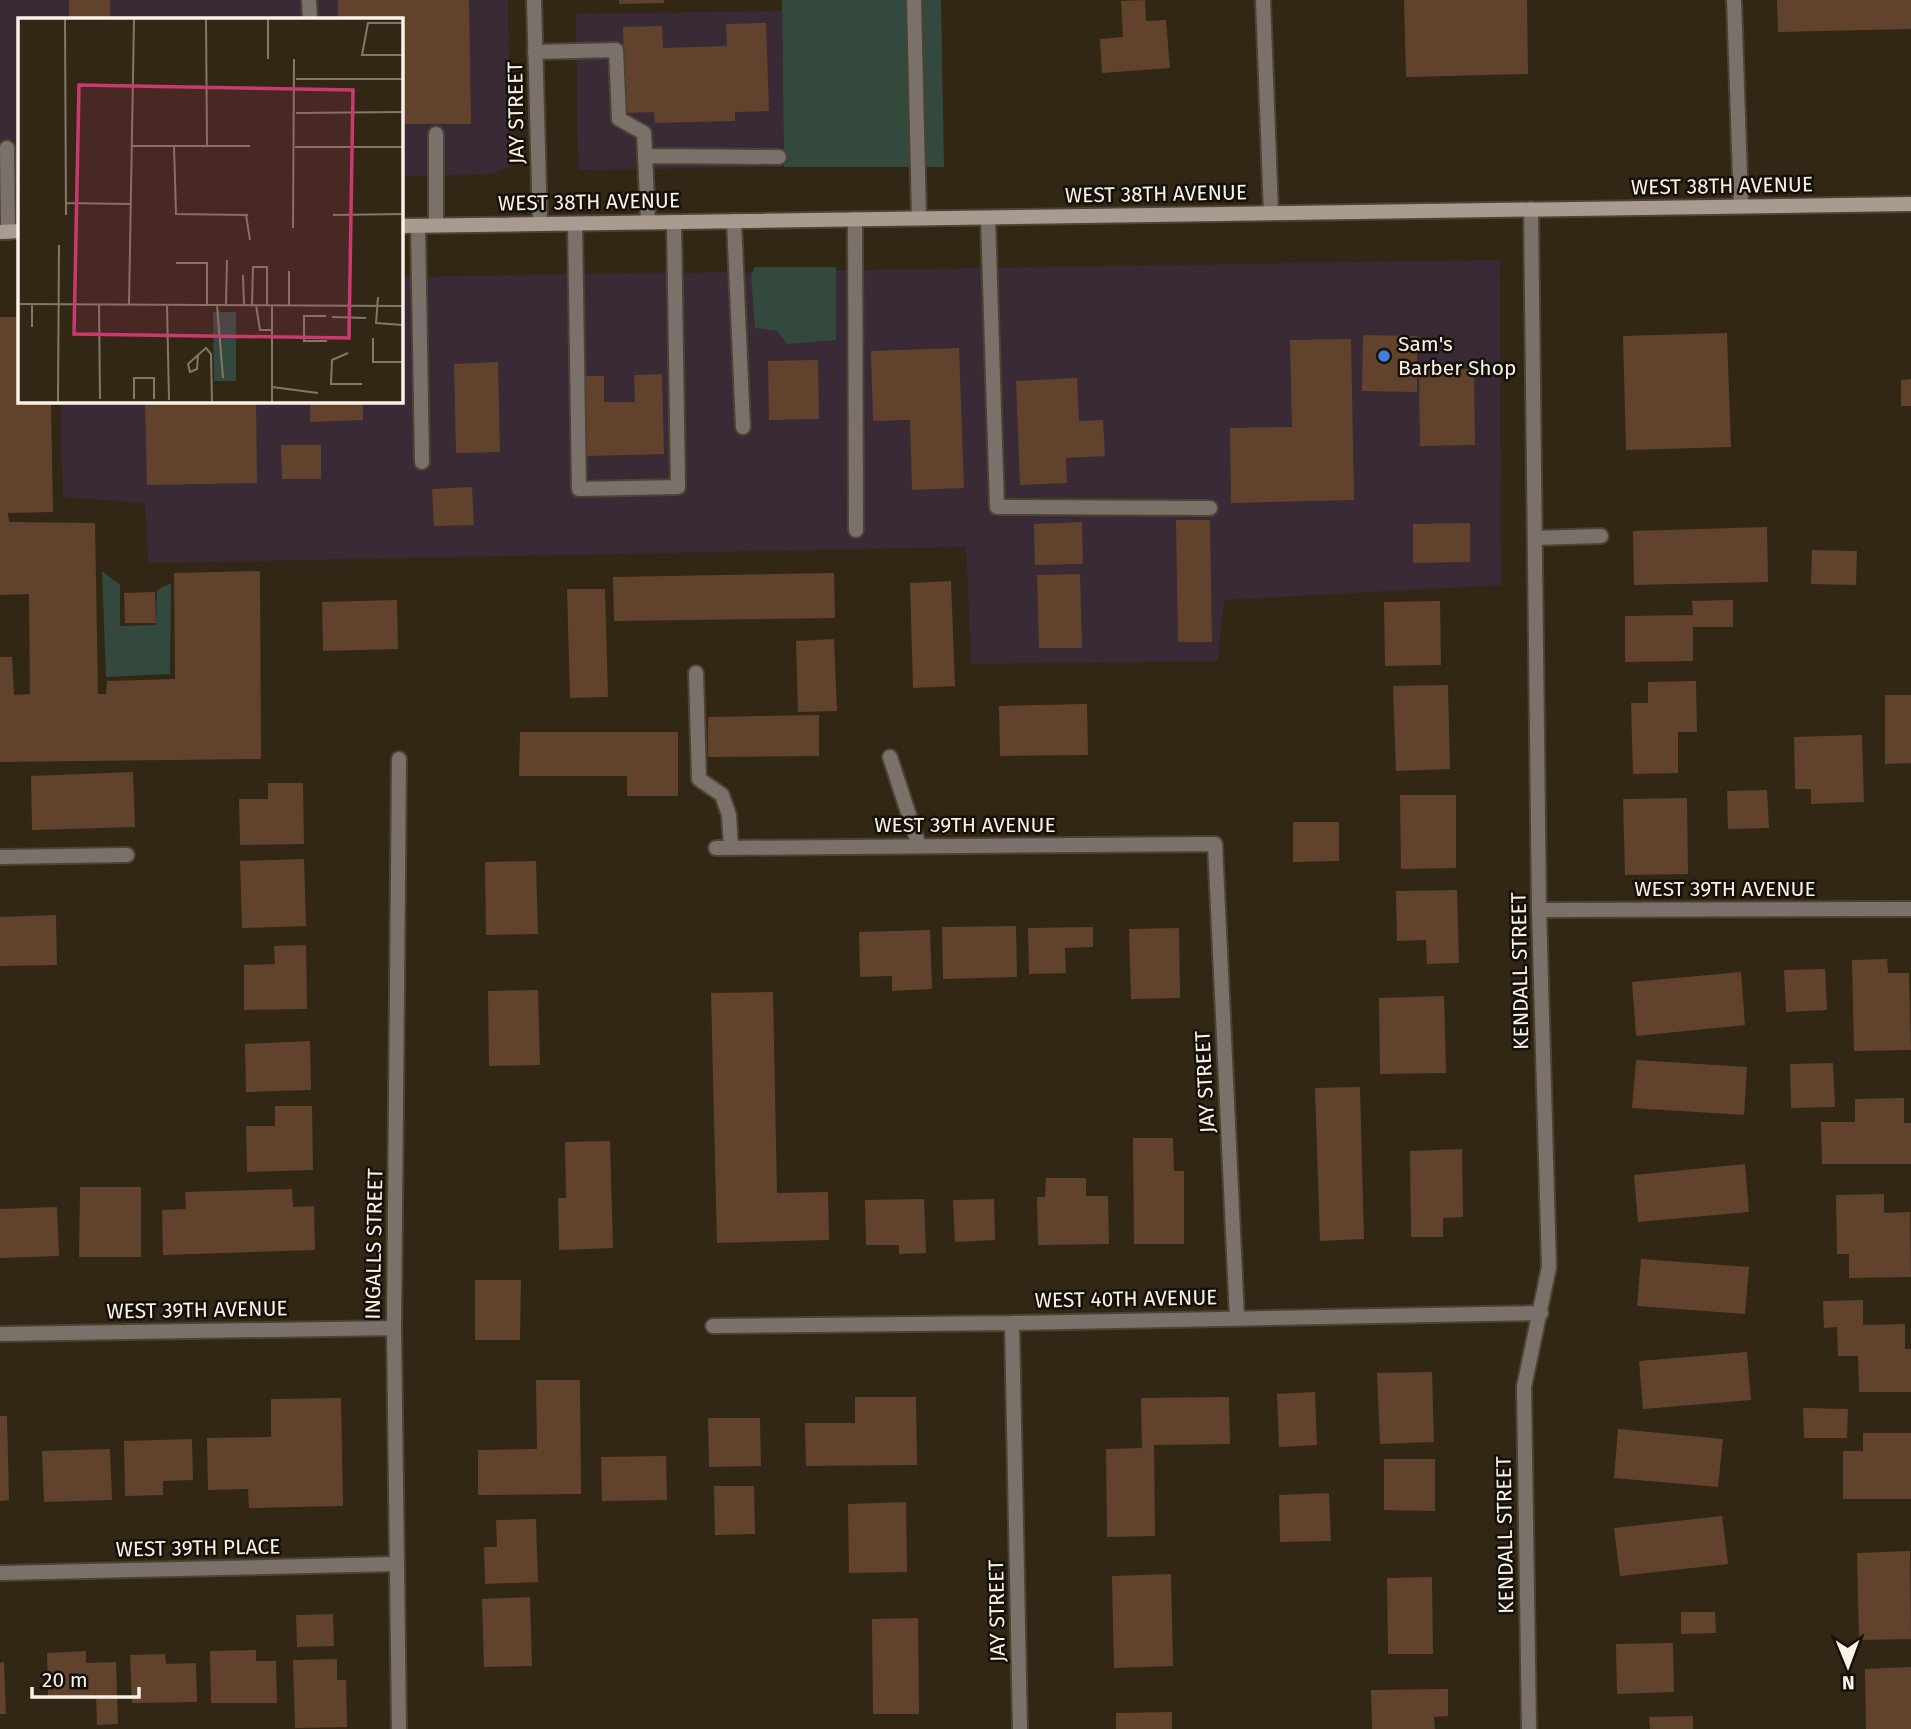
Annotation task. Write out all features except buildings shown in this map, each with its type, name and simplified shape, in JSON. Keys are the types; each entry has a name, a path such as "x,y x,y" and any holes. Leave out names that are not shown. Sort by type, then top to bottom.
{"main road":[{"name":"WEST 38TH AVENUE","path":"402,226 1911,204"}],"street":[{"path":"309,0 310,18"},
{"name":"JAY STREET","path":"534,0 540,224"},
{"path":"914,0 919,218"},
{"path":"1263,0 1271,213"},
{"path":"1734,0 1741,206"},
{"path":"535,52 616,50 619,119 644,133 648,222"},
{"path":"436,134 436,225"},
{"path":"9,148 9,232"},
{"path":"645,156 779,157"},
{"name":"KENDALL STREET","path":"1529,1729 1524,1387 1549,1267 1539,910 1531,209"},
{"path":"988,218 997,507 1210,508"},
{"path":"855,219 856,530"},
{"path":"734,221 743,427"},
{"path":"575,223 579,489 678,487 674,222"},
{"path":"418,226 422,462"},
{"path":"1535,538 1601,536"},
{"name":"WEST 39TH AVENUE","path":"696,673 699,779 722,795 729,815 723,848 1215,844"},
{"path":"890,757 919,846"},
{"name":"INGALLS STREET","path":"399,759 394,1328 399,1729"},
{"name":"JAY STREET","path":"1215,844 1237,1318"},
{"path":"0,857 127,855"},
{"name":"WEST 39TH AVENUE","path":"1539,910 1911,909"},
{"name":"WEST 40TH AVENUE","path":"713,1326 1541,1313"},
{"name":"JAY STREET","path":"1012,1323 1020,1729"},
{"name":"WEST 39TH AVENUE","path":"0,1334 394,1328"},
{"name":"WEST 39TH PLACE","path":"0,1573 396,1564"}],"shaded area":[{"path":"0,0 508,0 511,166 491,174 402,177 402,18 18,18 18,183 0,183"},
{"path":"782,11 784,167 578,170 576,14"},
{"path":"1500,260 1501,585 1224,600 1218,661 971,664 966,547 148,563 145,503 63,497 60,402 402,402 402,277"}],"green space":[{"path":"782,0 941,0 944,167 784,167"},
{"path":"755,267 836,267 836,340 787,344 777,331 755,328 751,276"},
{"path":"102,571 120,585 120,626 156,625 157,590 171,583 170,674 106,677"}],"place":[{"name":"Sam's Barber Shop","path":"1384,356"}]}
